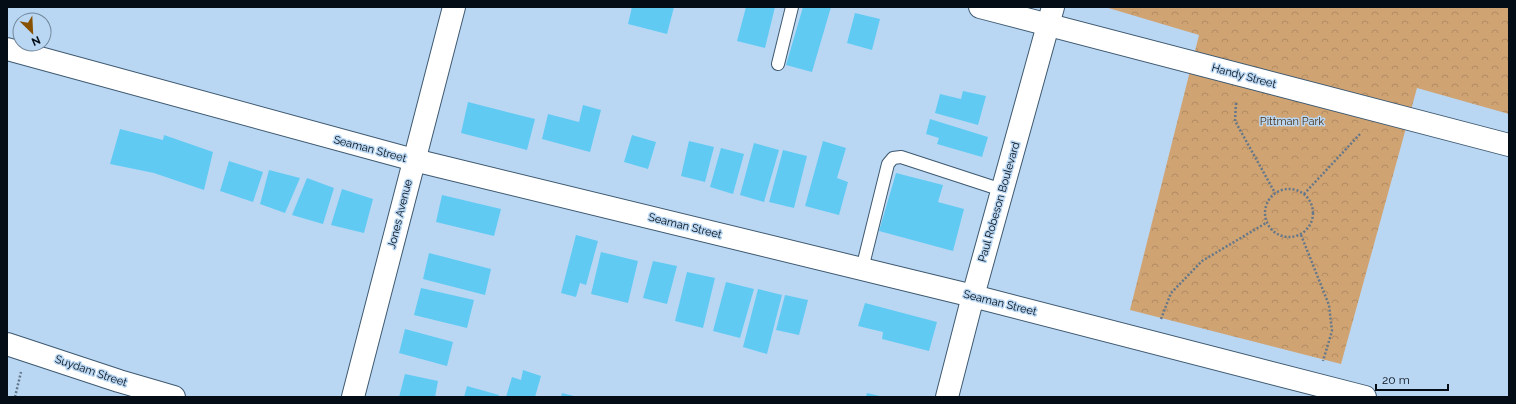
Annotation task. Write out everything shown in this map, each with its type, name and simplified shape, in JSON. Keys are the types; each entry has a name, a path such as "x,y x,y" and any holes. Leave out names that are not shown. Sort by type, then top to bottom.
{"street":[{"name":"Jones Avenue","path":"353,397 454,7"},
{"name":"Handy Street","path":"980,7 1051,16 1509,145"},
{"name":"Paul Robeson Boulevard","path":"947,397 973,296 1051,16"},
{"name":"Seaman Street","path":"7,49 414,160 973,296 1365,397"},
{"name":"Suydam Street","path":"7,344 119,381 174,397"}],"lane":[{"path":"778,64 792,7"},
{"path":"862,269 888,164 894,158 901,157 1002,190"}],"path":[{"path":"1236,103 1235,121 1274,193"},
{"path":"1304,194 1360,134"},
{"path":"1290,189 1304,194 1313,207 1313,215 1307,230 1289,237 1277,234 1266,222 1265,207 1274,193 1290,189"},
{"path":"1161,319 1171,293 1202,261 1266,222"},
{"path":"1300,234 1329,305 1332,331 1323,361"}],"green space":[{"name":"Pittman Park","path":"1105,7 1509,7 1509,114 1417,88 1341,364 1130,310 1199,35"}],"building":[{"path":"632,7 674,7 667,34 628,24"},
{"path":"746,7 775,7 765,48 737,41"},
{"path":"803,7 831,7 812,72 786,65"},
{"path":"855,13 880,19 872,50 847,43"},
{"path":"963,91 986,96 978,125 935,113 940,94 961,99"},
{"path":"468,102 535,119 527,150 461,133"},
{"path":"583,105 601,110 590,152 542,139 548,114 579,122"},
{"path":"930,119 988,137 982,157 937,144 939,138 926,134"},
{"path":"120,129 163,140 164,135 213,152 204,190 154,173 110,164"},
{"path":"632,135 656,142 648,169 624,162"},
{"path":"689,141 714,147 705,182 681,176"},
{"path":"823,141 846,148 837,178 848,182 839,215 805,206"},
{"path":"754,143 779,150 764,202 740,195"},
{"path":"721,148 744,154 733,194 710,187"},
{"path":"783,150 807,156 794,208 769,202"},
{"path":"229,161 263,172 253,202 220,191"},
{"path":"269,170 300,178 285,213 260,204"},
{"path":"896,173 943,185 938,202 964,209 953,251 879,231"},
{"path":"307,178 334,188 323,224 292,215"},
{"path":"342,189 373,199 364,233 331,225"},
{"path":"442,195 501,209 494,236 436,222"},
{"path":"576,235 598,241 586,285 580,283 576,297 561,293"},
{"path":"601,252 638,261 628,303 591,294"},
{"path":"429,253 491,269 485,295 423,279"},
{"path":"653,261 677,266 667,304 643,298"},
{"path":"687,272 715,278 703,328 675,321"},
{"path":"726,282 754,289 740,338 713,331"},
{"path":"421,288 474,300 467,328 414,315"},
{"path":"758,289 782,295 767,354 743,347"},
{"path":"785,295 808,300 799,335 776,330"},
{"path":"865,303 937,322 929,351 882,339 883,332 858,326"},
{"path":"405,329 453,342 447,366 399,353"},
{"path":"523,370 541,376 535,397 506,397 512,377 521,380"},
{"path":"405,374 438,381 435,397 399,397"},
{"path":"467,386 499,395 498,397 464,397"},
{"path":"562,393 574,396 574,397 561,397"},
{"path":"867,393 880,396 880,397 866,397"}]}
